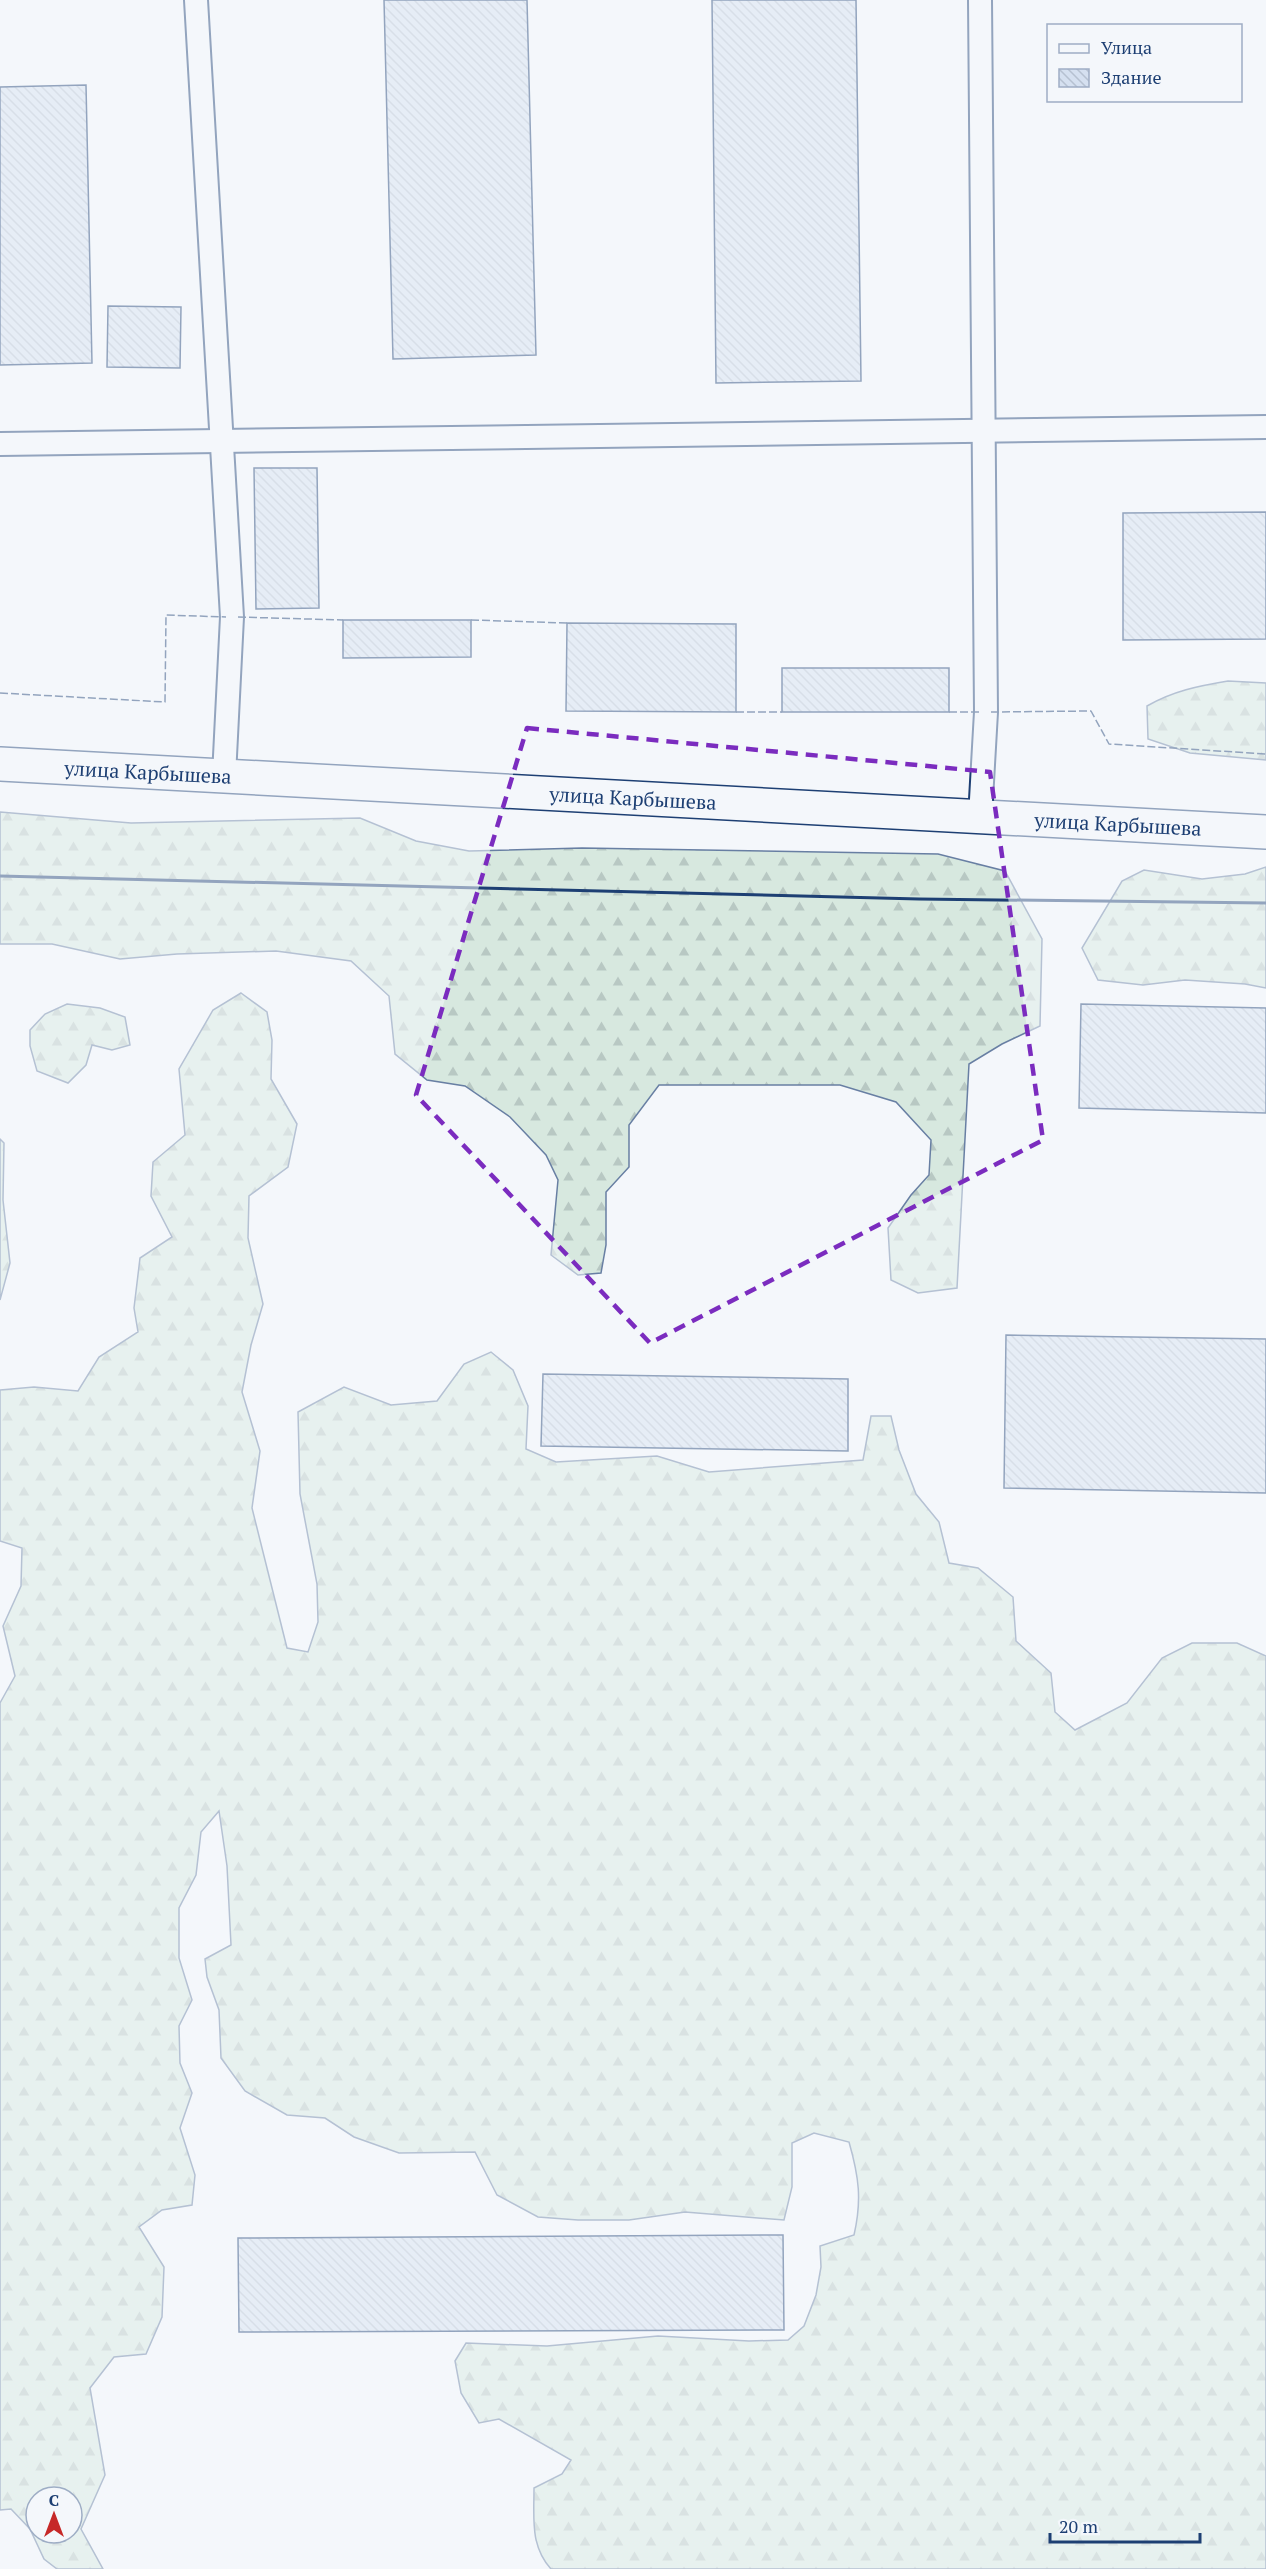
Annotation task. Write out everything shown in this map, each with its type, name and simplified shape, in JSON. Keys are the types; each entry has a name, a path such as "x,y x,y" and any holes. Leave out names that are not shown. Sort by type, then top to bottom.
{"street":[{"name":"улица Карбышева","path":"0,764 1266,832"}],"lane":[{"path":"196,0 232,617 224,776"},
{"path":"980,0 986,712 980,817"},
{"path":"0,444 1266,427"}],"highlighted area":[{"path":"527,728 990,772 1043,1140 650,1343 416,1095"}],"green space":[{"path":"1228,681 1266,683 1266,760 1190,753 1148,739 1147,706 1166,696"},
{"path":"0,812 131,823 360,818 416,841 469,851 582,848 938,854 1005,871 1042,939 1040,1026 1002,1044 969,1064 957,1288 918,1293 891,1280 888,1228 911,1195 929,1175 931,1140 896,1102 840,1085 659,1085 629,1125 629,1167 606,1192 606,1245 601,1273 578,1275 551,1255 558,1180 546,1155 510,1117 465,1086 427,1080 395,1054 389,996 351,961 276,951 177,954 120,959 52,944 0,944"},
{"path":"1266,867 1266,988 1245,984 1185,980 1143,985 1098,980 1082,948 1122,881 1144,870 1202,879 1245,874"},
{"path":"241,993 267,1012 272,1040 271,1079 297,1124 288,1167 249,1196 248,1238 263,1304 251,1345 242,1392 260,1451 252,1508 287,1648 308,1652 318,1622 317,1584 300,1494 298,1412 344,1387 391,1405 437,1401 464,1364 491,1352 513,1370 528,1406 526,1449 556,1462 657,1456 709,1472 863,1460 871,1416 891,1416 899,1450 916,1494 939,1522 949,1563 978,1568 1013,1597 1016,1641 1051,1673 1055,1712 1075,1730 1127,1703 1162,1658 1192,1643 1237,1643 1266,1656 1266,2569 551,2569 539,2551 536,2541 534,2488 562,2474 571,2460 499,2419 479,2423 461,2393 455,2361 466,2343 547,2346 658,2336 749,2341 788,2340 804,2326 816,2295 821,2267 820,2246 854,2235 858,2211 858,2188 849,2142 814,2133 792,2143 792,2187 784,2220 685,2212 629,2220 578,2220 538,2217 497,2195 475,2152 399,2153 354,2137 325,2118 287,2115 245,2091 221,2058 219,2010 207,1977 205,1959 231,1945 227,1866 219,1811 201,1832 196,1875 179,1908 179,1958 192,2000 179,2026 180,2063 192,2093 180,2128 195,2175 192,2205 162,2210 139,2227 164,2267 162,2317 146,2354 114,2357 90,2388 105,2475 84,2522 84,2485 24,2485 24,2523 11,2509 0,2510 0,1703 15,1676 3,1626 21,1586 22,1548 0,1541 0,1390 34,1387 78,1391 99,1357 138,1332 134,1308 140,1258 172,1237 151,1196 153,1162 185,1135 179,1069 213,1010"},
{"path":"67,1004 100,1008 125,1017 130,1045 112,1050 92,1045 86,1065 68,1083 37,1071 30,1046 30,1030 45,1014"},
{"path":"0,1139 4,1143 3,1200 10,1263 0,1300"},
{"path":"84,2534 103,2569 57,2569 44,2559 37,2545 84,2545"}],"building":[{"path":"384,0 527,0 536,355 393,359"},
{"path":"712,0 856,0 861,381 716,383"},
{"path":"86,85 92,363 0,365 0,87"},
{"path":"108,306 181,307 180,368 107,367"},
{"path":"254,468 317,468 319,608 256,609"},
{"path":"1266,512 1266,639 1123,640 1123,513"},
{"path":"343,620 471,620 471,657 343,658"},
{"path":"567,623 736,624 736,712 566,711"},
{"path":"782,668 949,668 949,712 782,712"},
{"path":"1081,1004 1266,1008 1266,1113 1079,1108"},
{"path":"1006,1335 1266,1339 1266,1493 1004,1488"},
{"path":"543,1374 848,1379 848,1451 541,1446"},
{"path":"783,2235 784,2330 239,2332 238,2238"}],"fence":[{"path":"0,693 165,702 166,615 226,617"},
{"path":"238,617 343,620"},
{"path":"471,620 567,623"},
{"path":"991,712 1091,711 1109,744 1266,754"},
{"path":"736,712 782,712"},
{"path":"949,712 979,712"}],"wall":[{"path":"0,876 919,899 1266,903"}]}
